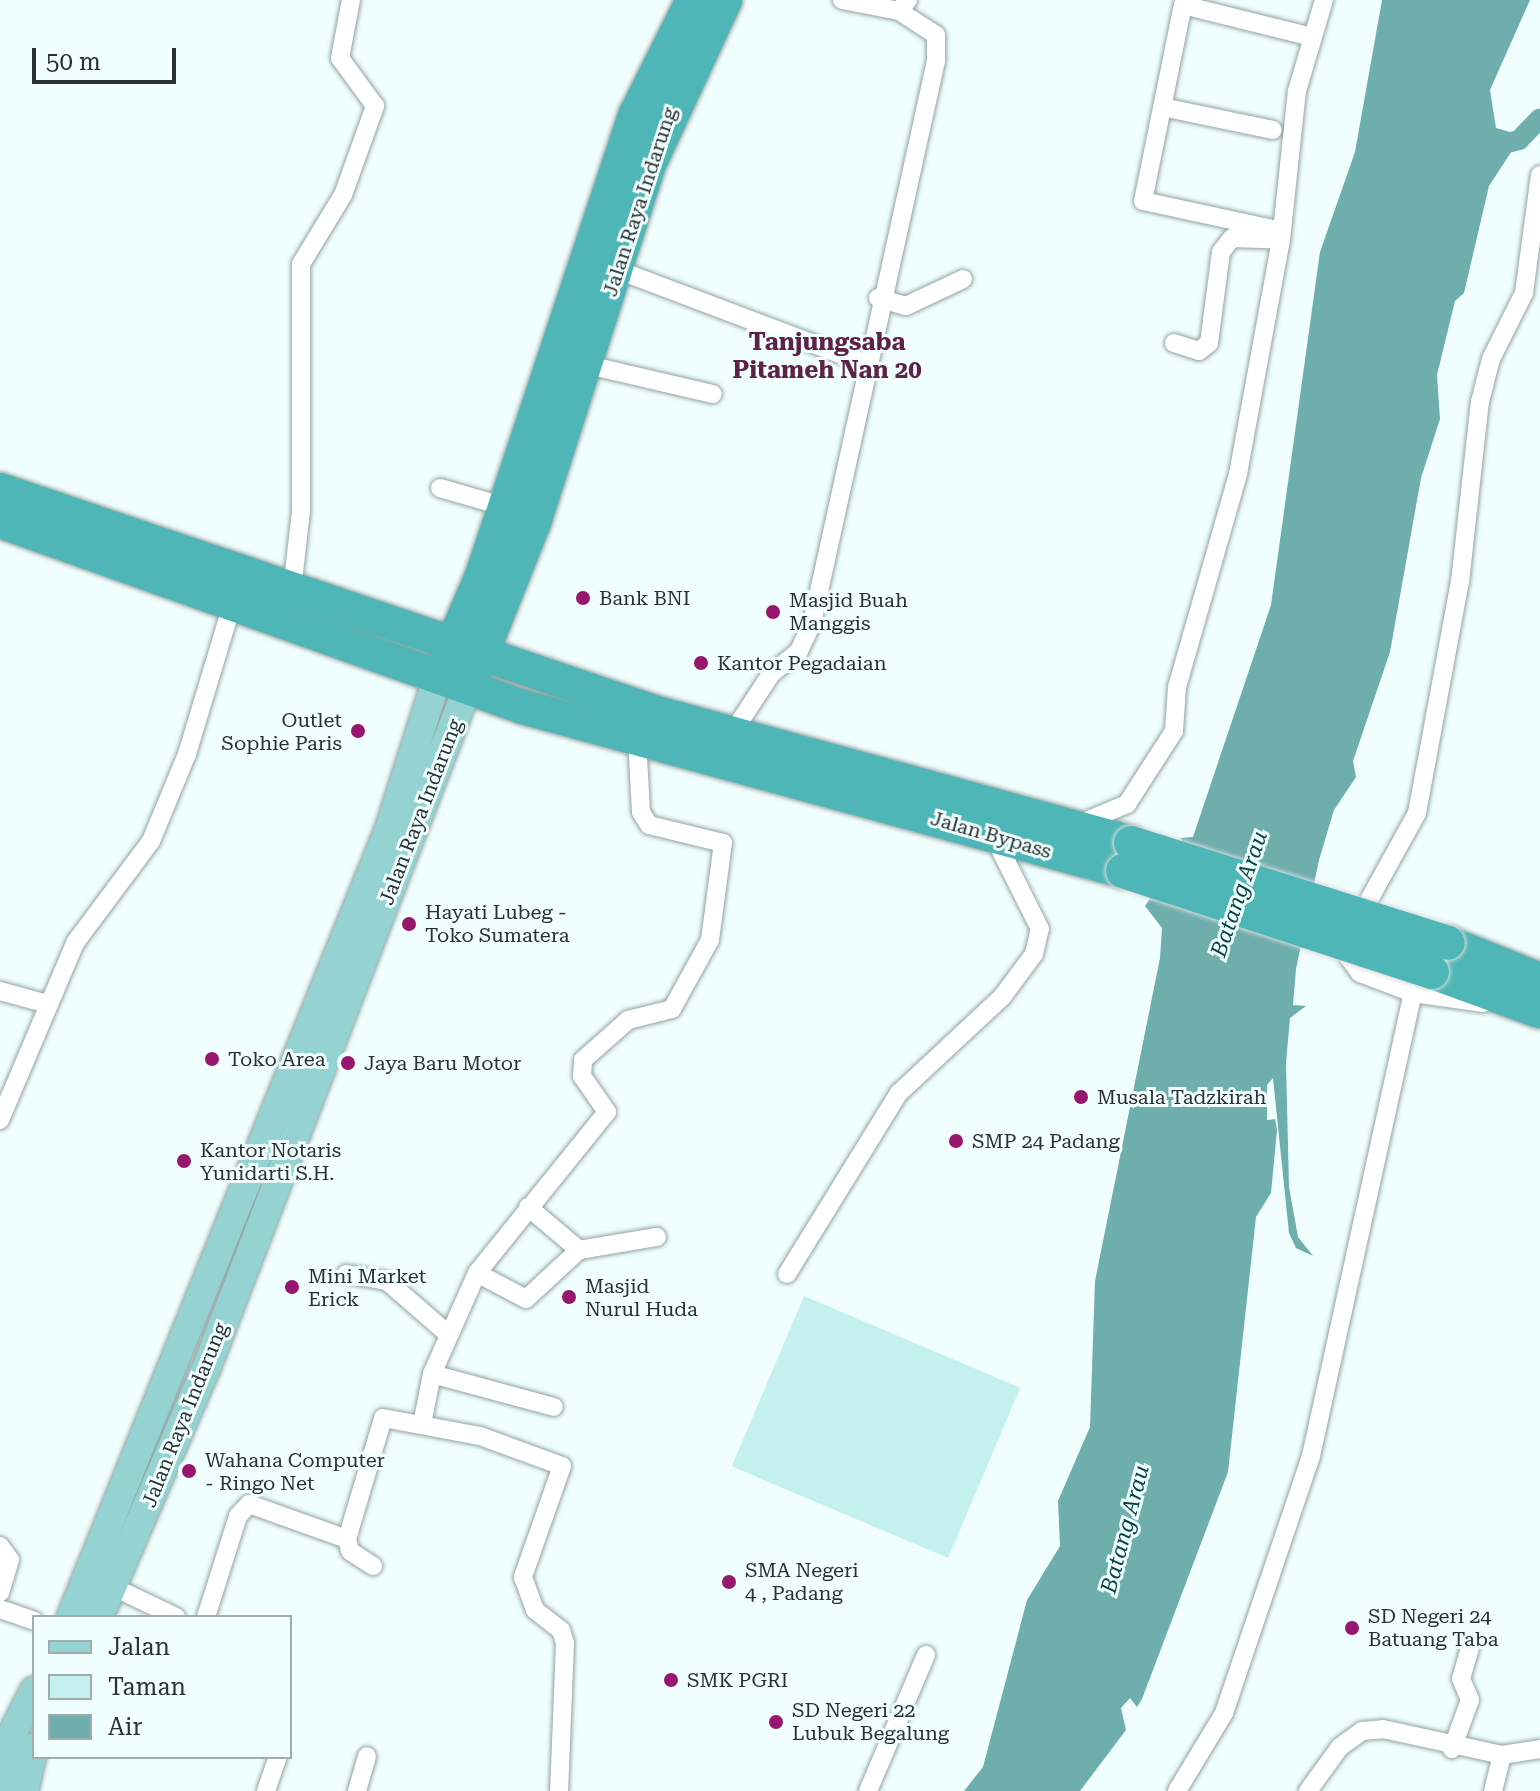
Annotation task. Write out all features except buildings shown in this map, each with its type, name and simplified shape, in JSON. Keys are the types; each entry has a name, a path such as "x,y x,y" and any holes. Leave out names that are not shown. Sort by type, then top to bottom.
{"highway":[{"name":"Jalan Raya Indarung","path":"468,648 506,507 625,143 693,0"},
{"name":"Jalan Raya Indarung","path":"452,684 588,365 654,151 725,0"},
{"name":"Jalan Bypass","path":"0,511 292,590 731,735 1069,823 1127,857 1431,969 1538,1000"},
{"name":"Jalan Bypass","path":"0,511 231,608 452,684 994,837 1127,857"}],"main road":[{"name":"Jalan Raya Indarung","path":"99,1615 101,1582 172,1371 389,829 452,684"},
{"name":"Jalan Raya Indarung","path":"73,1615 101,1582 201,1381 452,684"},
{"path":"172,1371 201,1381"},
{"path":"0,1787 32,1696"},
{"path":"15,1738 24,1791"}],"street":[{"path":"292,590 301,511 301,264 343,195 375,106 342,66 351,0"},
{"path":"731,735 771,674 799,651 812,623 878,298 937,49 936,35 903,6 842,0"},
{"path":"1069,823 1102,820 1127,804 1174,731 1177,687 1238,474 1281,236 1297,91 1324,0"},
{"path":"1281,236 1143,201 1183,5 1312,37"},
{"path":"1162,107 1273,130"},
{"path":"1177,1791 1228,1702 1311,1456 1431,969 1360,973 1349,958 1353,929 1417,813 1460,582 1480,402 1491,359 1524,293 1540,175"},
{"path":"1174,343 1199,351 1209,343 1210,300 1221,252 1232,238 1281,236"},
{"path":"618,270 864,363"},
{"path":"878,298 906,306 963,279"},
{"path":"588,365 713,394"},
{"path":"440,488 506,507"},
{"path":"0,1120 44,1003 75,943 151,841 187,754 231,608"},
{"path":"422,1424 432,1374 477,1273 607,1112 582,1076 583,1060 628,1020 664,1013 678,1002 719,908 723,843 649,825 641,812 631,735"},
{"path":"787,1274 899,1093 995,1004 1034,954 1040,929 994,837"},
{"path":"0,991 44,1003"},
{"path":"528,1207 579,1250"},
{"path":"477,1273 526,1299 579,1250 657,1237"},
{"path":"346,1274 387,1281 448,1334"},
{"path":"432,1374 554,1407"},
{"path":"373,1566 350,1551 347,1539 378,1425 391,1416 562,1466 523,1577 535,1610 561,1630 565,1643 559,1791"},
{"path":"203,1615 249,1504 347,1539"},
{"path":"0,1546 10,1560 0,1592"},
{"path":"101,1582 172,1615"},
{"path":"0,1609 32,1620"},
{"path":"1452,1749 1470,1700 1461,1679 1470,1648"},
{"path":"868,1791 926,1655"},
{"path":"1308,1791 1340,1747 1362,1731 1392,1730 1452,1749 1502,1755 1540,1749"},
{"path":"1493,1791 1502,1755"},
{"path":"357,1791 367,1756"},
{"path":"266,1791 277,1759"}],"green space":[{"path":"804,1296 1020,1388 948,1558 732,1466"}],"water":[{"name":"Batang Arau","path":"1382,0 1530,0 1490,90 1496,128 1510,132 1504,143 1519,140 1489,186 1464,293 1455,301 1437,375 1440,419 1421,478 1390,652 1353,761 1356,777 1334,810 1319,860 1296,969 1293,1005 1306,1006 1290,1018 1286,1063 1289,1187 1298,1237 1313,1256 1296,1248 1289,1233 1273,1078 1267,1085 1267,1120 1275,1119 1277,1130 1271,1193 1256,1217 1228,1472 1142,1699 1137,1707 1130,1698 1121,1708 1126,1730 1080,1791 964,1791 983,1767 1027,1600 1060,1546 1058,1501 1090,1427 1095,1281 1160,958 1162,928 1145,906 1184,849 1181,838 1193,837 1271,605 1320,252 1355,152"}],"waterway":[{"path":"1495,146 1519,140 1540,118"}],"place":[{"name":"Bank BNI","path":"583,598"},
{"name":"Masjid Buah Manggis","path":"773,612"},
{"name":"Kantor Pegadaian","path":"701,663"},
{"name":"Outlet Sophie Paris","path":"358,731"},
{"name":"Hayati Lubeg - Toko Sumatera","path":"409,924"},
{"name":"Toko Area","path":"212,1059"},
{"name":"Jaya Baru Motor","path":"348,1063"},
{"name":"Musala Tadzkirah","path":"1081,1097"},
{"name":"SMP 24 Padang","path":"956,1141"},
{"name":"Kantor Notaris Yunidarti S.H.","path":"184,1161"},
{"name":"Mini Market Erick","path":"292,1287"},
{"name":"Masjid Nurul Huda","path":"569,1297"},
{"name":"Wahana Computer - Ringo Net","path":"189,1471"},
{"name":"SMA Negeri 4 , Padang","path":"729,1582"},
{"name":"SD Negeri 24 Batuang Taba","path":"1352,1628"},
{"name":"SMK PGRI","path":"671,1680"},
{"name":"SD Negeri 22 Lubuk Begalung","path":"776,1722"}],"district":[{"name":"Tanjungsaba Pitameh Nan 20","path":"827,357"}]}
